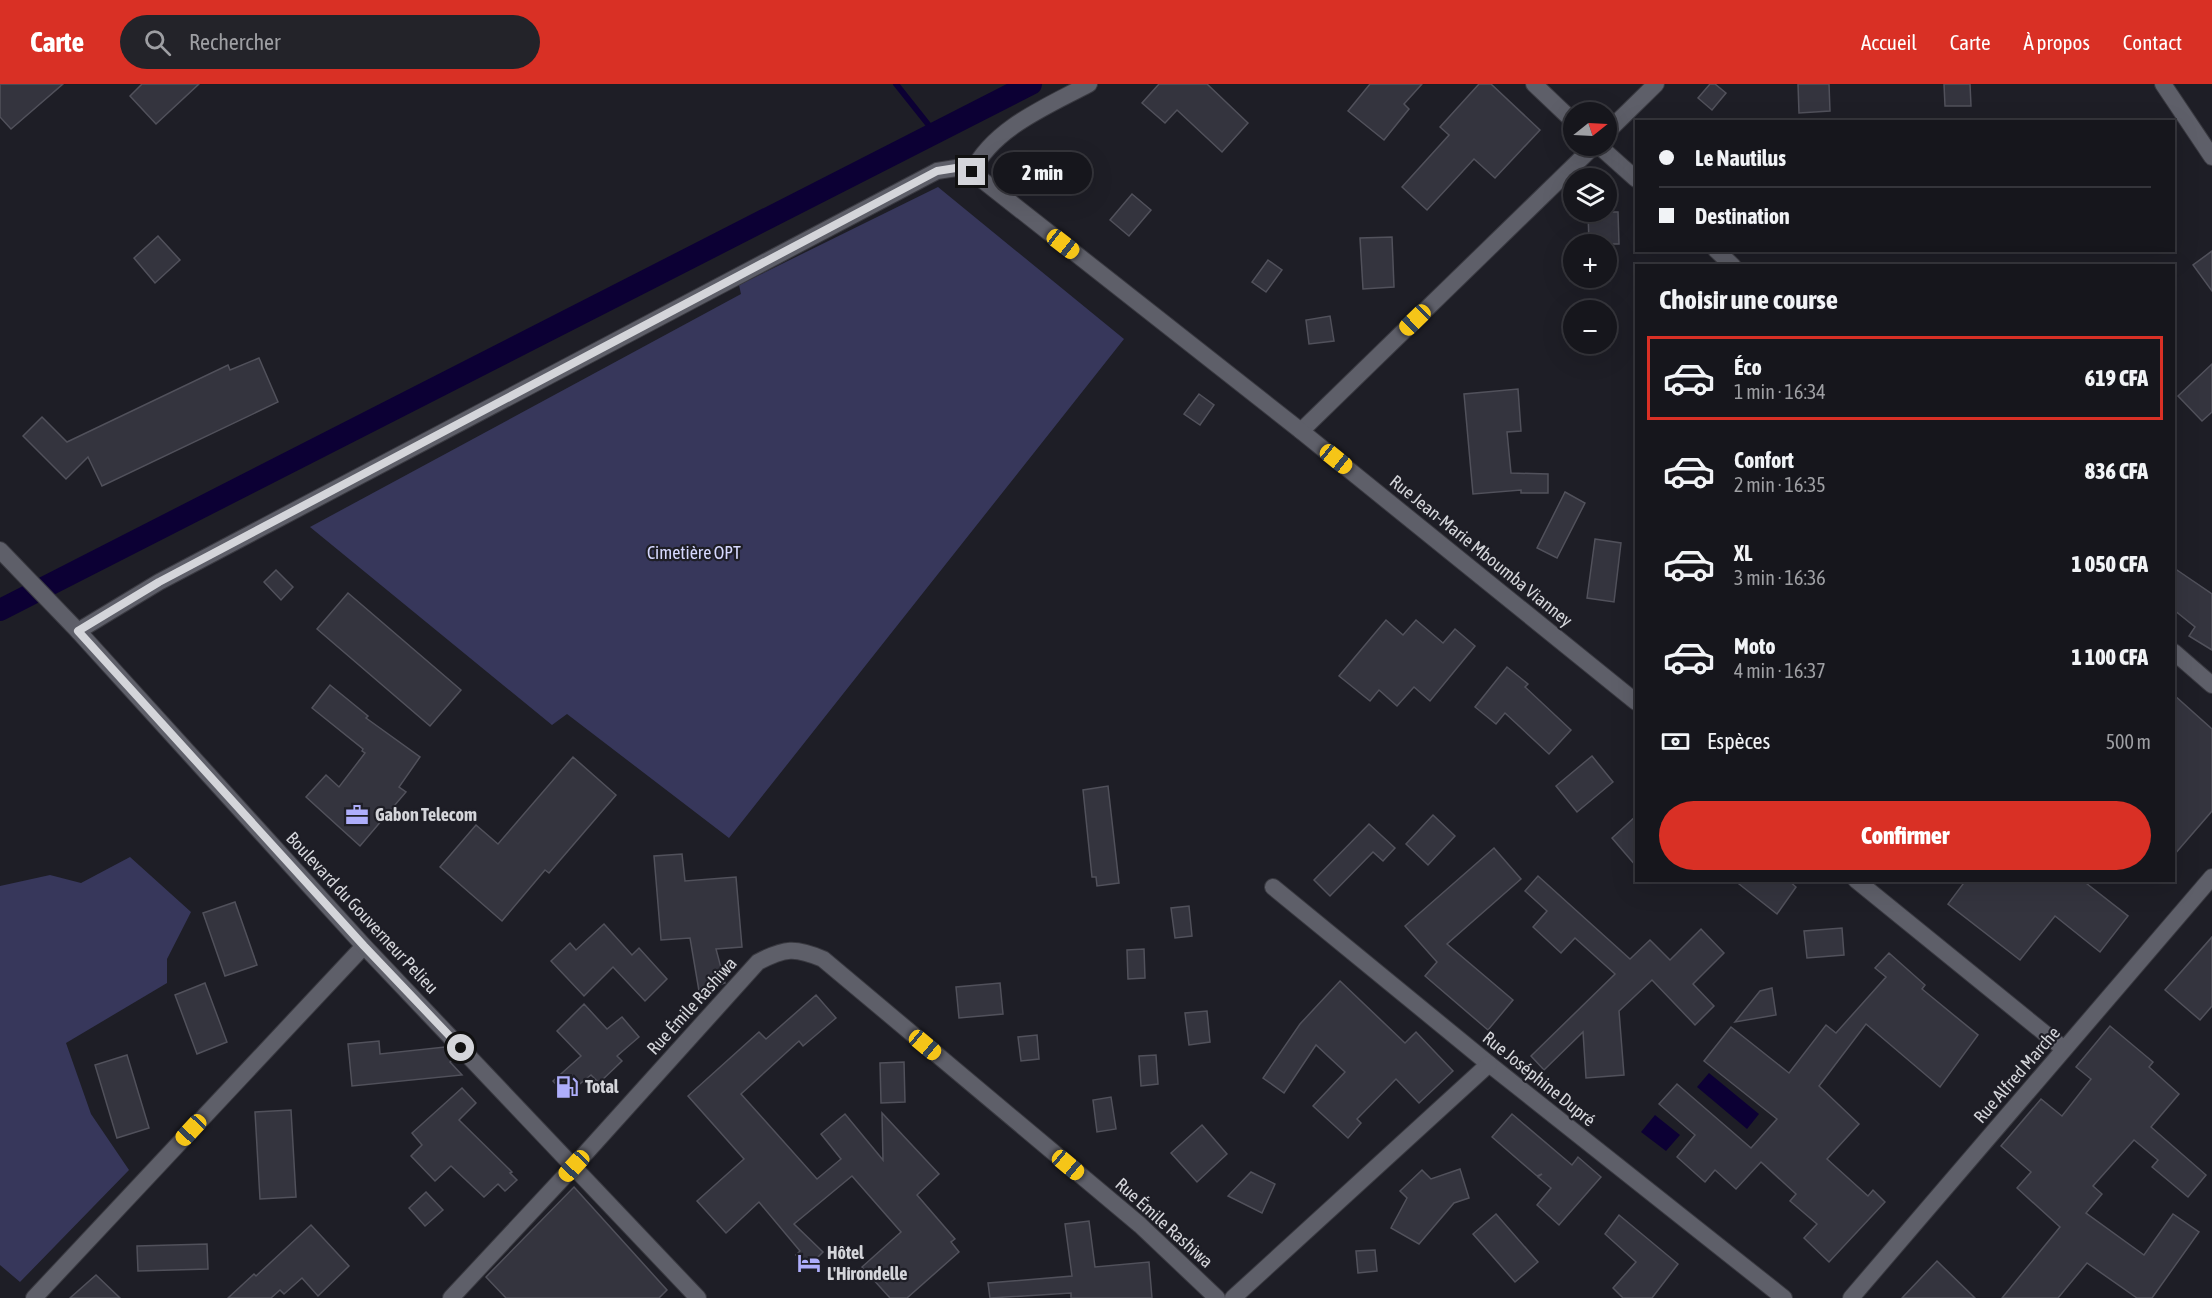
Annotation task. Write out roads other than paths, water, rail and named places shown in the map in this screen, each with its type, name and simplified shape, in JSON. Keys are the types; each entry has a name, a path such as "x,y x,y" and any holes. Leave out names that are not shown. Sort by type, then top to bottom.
{"street":[{"path":"78,631 159,582 937,171 956,168 972,172 980,157 1005,132 1089,84"},
{"path":"1534,84 1563,112"},
{"path":"1617,122 1656,84"},
{"path":"2163,84 2212,157"},
{"path":"1301,430 1584,156"},
{"path":"1610,156 1635,178"},
{"name":"Rue Jean-Marie Mboumba Vianney","path":"972,172 1301,430 1635,701"},
{"path":"1718,252 1730,264"},
{"name":"Boulevard du Gouverneur Pelieu","path":"0,550 78,631 364,946 698,1298"},
{"path":"2175,653 2212,685"},
{"name":"Rue Alfred Marche","path":"1851,1298 2212,877"},
{"path":"1858,882 2064,1049"},
{"name":"Rue Joséphine Dupré","path":"1273,887 1489,1064 1784,1298"},
{"path":"34,1298 364,946"},
{"name":"Rue Émile Rashiwa","path":"451,1298 758,962 778,952 801,950 823,959 1140,1225 1217,1298"},
{"path":"1233,1298 1489,1064"}],"waterway":[{"path":"896,84 935,133"},
{"path":"0,610 1031,84"}],"place":[{"name":"Gabon Telecom","path":"357,815"},
{"name":"Total","path":"567,1087"},
{"name":"Hôtel L'Hirondelle","path":"809,1263"}],"park label":[{"name":"Cimetière OPT","path":"694,553"}]}
